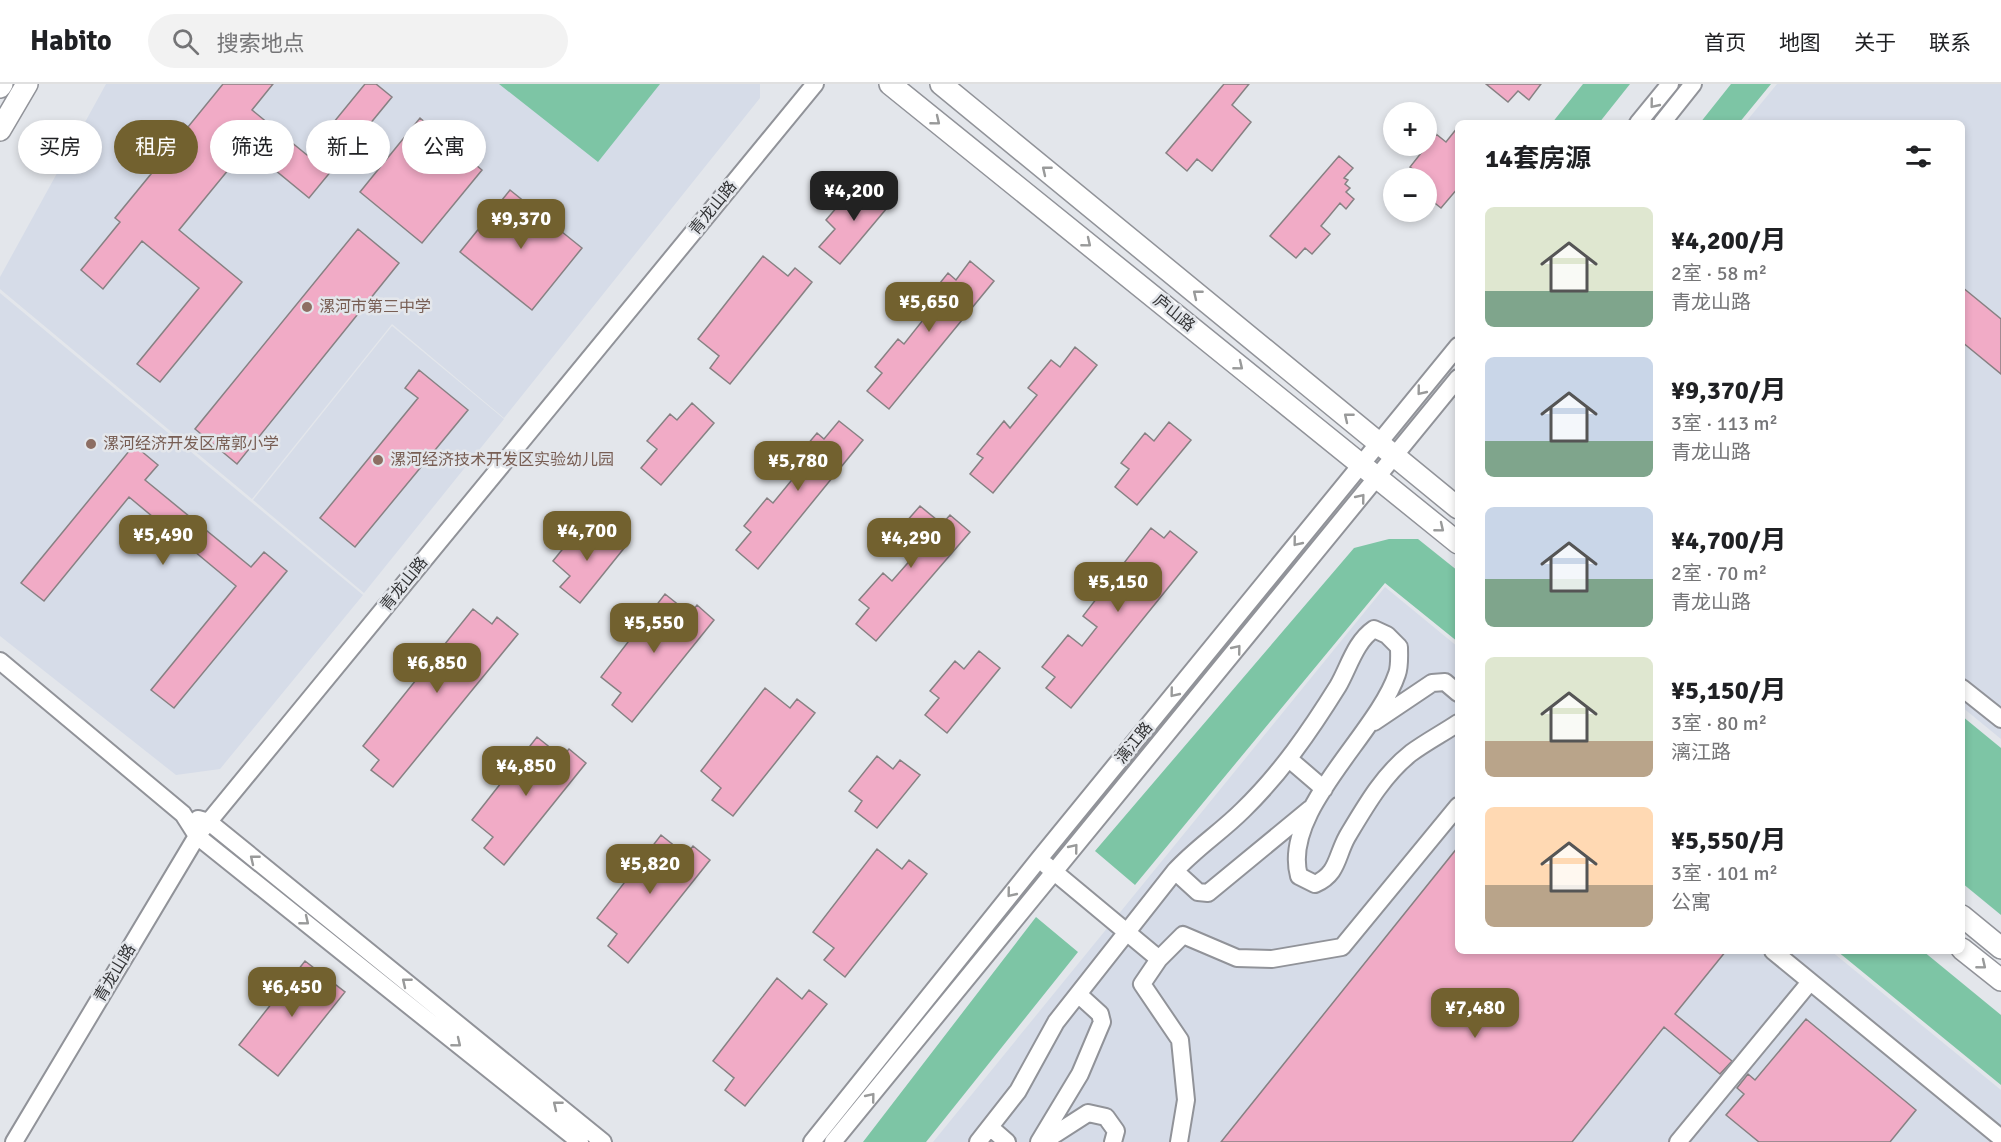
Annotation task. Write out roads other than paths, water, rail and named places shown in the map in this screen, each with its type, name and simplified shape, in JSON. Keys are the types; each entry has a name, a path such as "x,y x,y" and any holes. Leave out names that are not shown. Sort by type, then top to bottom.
{"main road":[{"path":"0,130 27,84"},
{"name":"庐山路","path":"890,84 1455,541"},
{"name":"庐山路","path":"941,84 1455,506"},
{"path":"1965,918 2001,948"},
{"path":"1965,951 2001,981"}],"street":[{"name":"青龙山路","path":"14,1142 197,836 815,84"},
{"path":"1640,120 1670,84"},
{"path":"1664,120 1693,84"},
{"name":"漓江路","path":"1387,450 1455,350"},
{"name":"漓江路","path":"812,1142 1039,859 1387,450 1455,381"},
{"name":"漓江路","path":"834,1142 1054,872 1369,471"},
{"path":"978,1142 1018,1091 1056,1022 1175,871 1195,849 1242,811 1289,759 1339,684 1364,636 1374,629 1388,634 1399,647 1397,673 1366,728 1313,807 1296,851 1299,876 1315,884 1328,879 1334,869 1338,852 1373,793 1410,753 1455,725"},
{"path":"0,661 183,814 197,836 580,1142"},
{"path":"1366,728 1404,700 1439,682 1445,682 1455,690"},
{"path":"1389,688 1404,700"},
{"path":"1965,690 2001,719"},
{"path":"1289,759 1324,789"},
{"path":"1175,871 1198,892 1208,893 1313,807"},
{"path":"1179,1142 1186,1100 1180,1040 1142,984 1159,959 1183,935 1237,958 1272,959 1342,947 1455,810"},
{"path":"183,814 209,822 603,1142"},
{"path":"1279,836 1296,851"},
{"path":"1039,859 1159,959"},
{"path":"1777,954 2001,1138"},
{"path":"1678,1142 1810,982"},
{"path":"1041,1142 1065,1101 1102,1022 1101,1014 1078,994"},
{"path":"1065,1101 1083,1116"},
{"path":"1041,1142 1088,1113 1106,1117 1116,1131 1113,1142"},
{"path":"991,1128 1007,1142"}],"place":[{"name":"漯河市第三中学","path":"307,307"},
{"name":"漯河经济开发区席郭小学","path":"91,444"},
{"name":"漯河经济技术开发区实验幼儿园","path":"378,460"}]}
